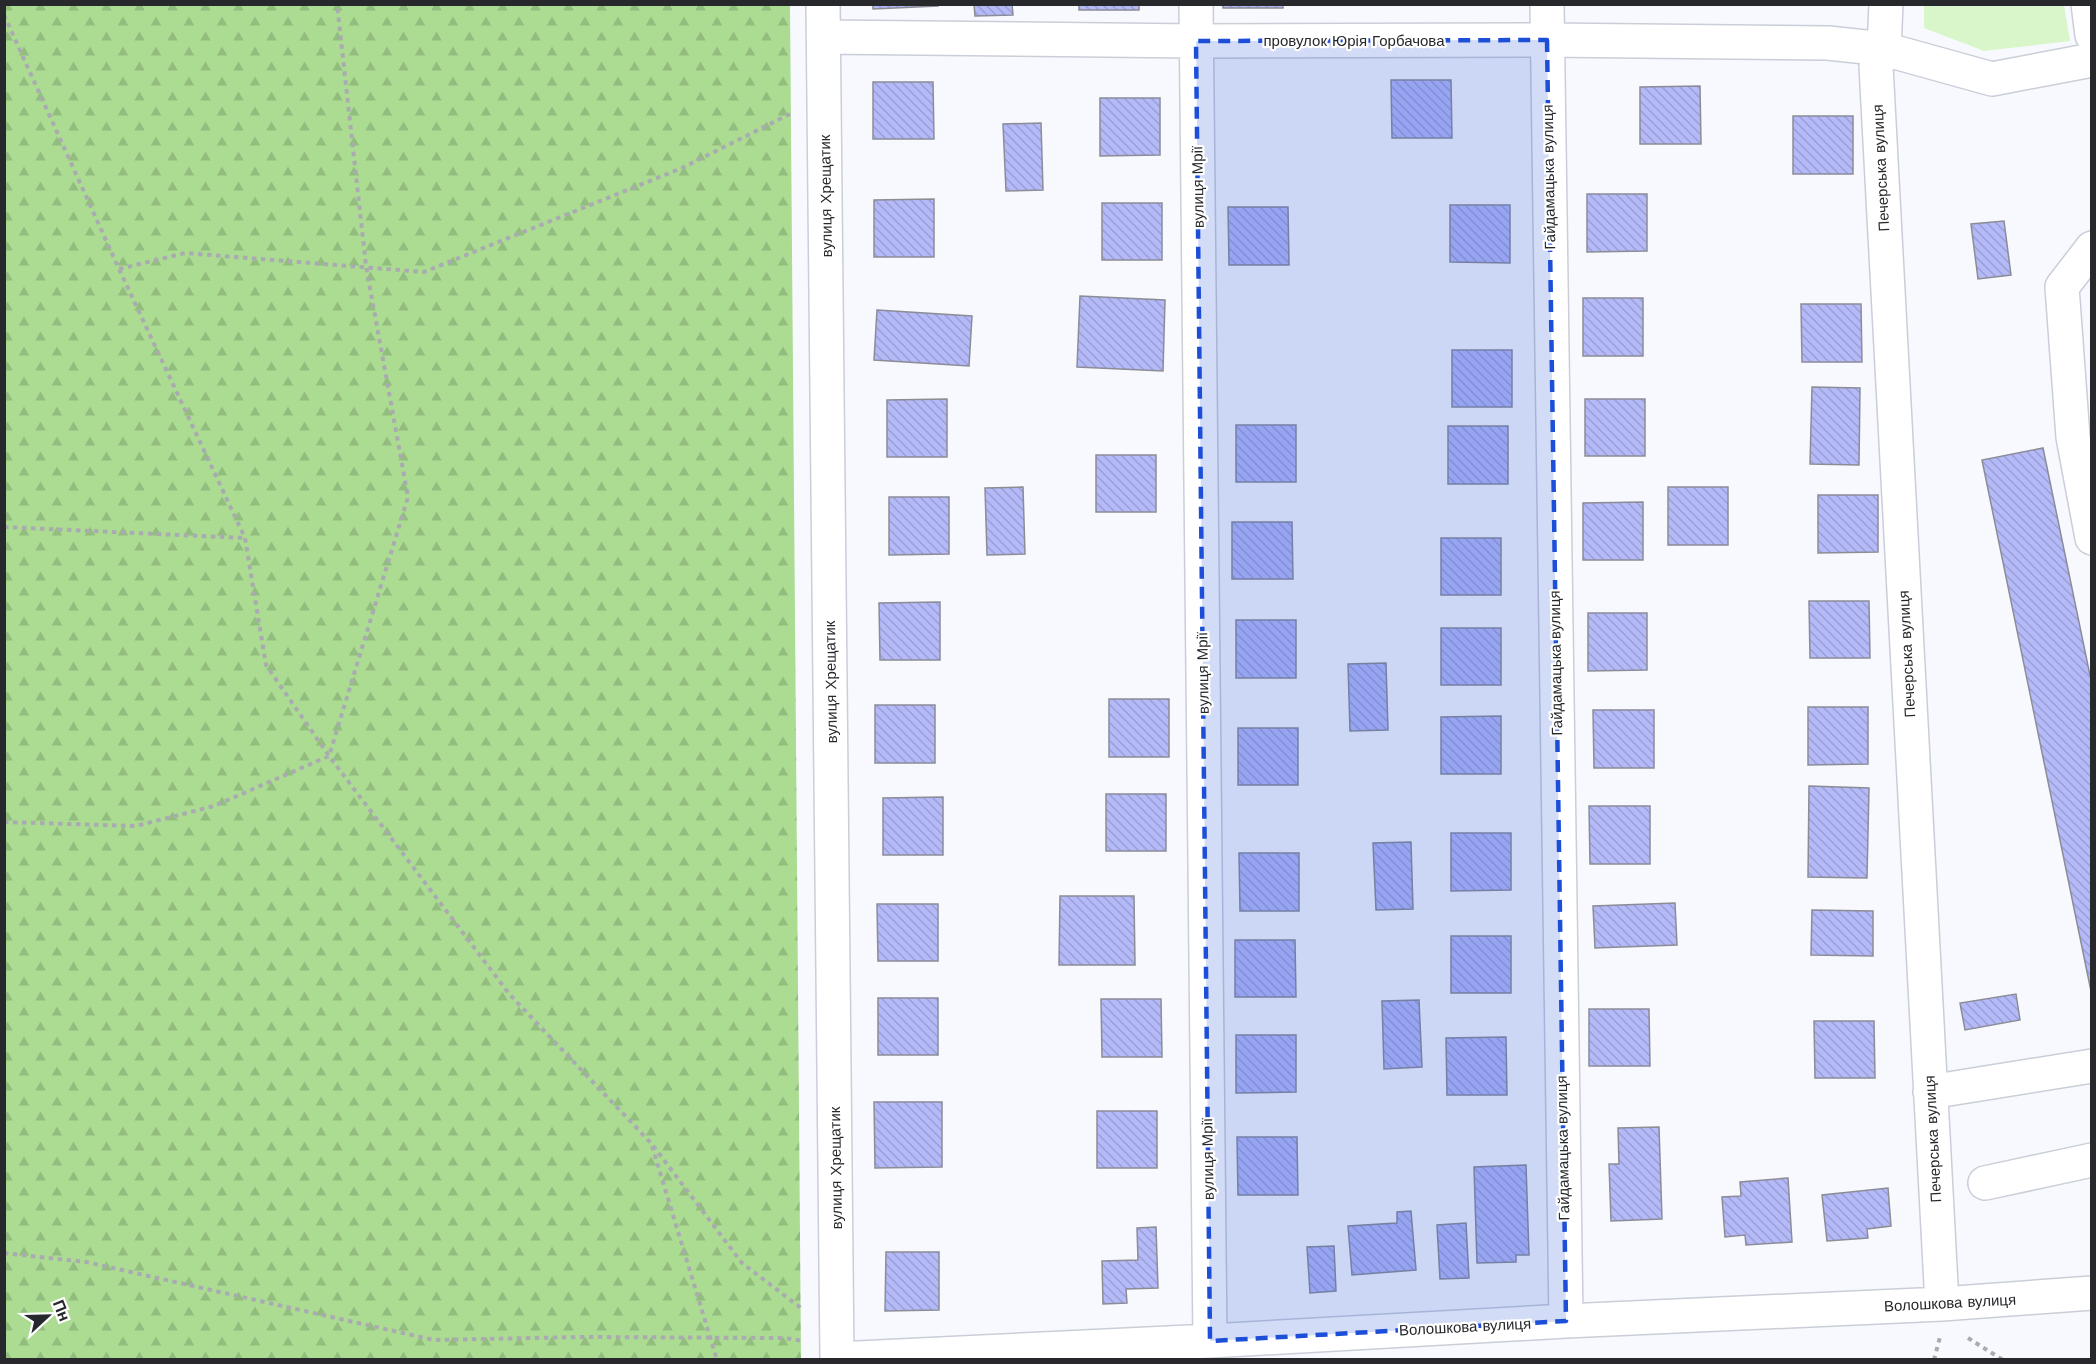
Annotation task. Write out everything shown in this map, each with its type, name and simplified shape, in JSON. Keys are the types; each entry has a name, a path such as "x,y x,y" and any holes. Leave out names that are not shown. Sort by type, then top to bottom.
{"street":[{"name":"вулиця Хрещатик","path":"823,4 837,1349"},
{"name":"вулиця Мрії","path":"1196,4 1210,1341"},
{"name":"Гайдамацька вулиця","path":"1547,4 1566,1321"},
{"name":"Печерська вулиця","path":"1886,4 1884,49 1876,66 1942,1304"},
{"path":"2088,4 2091,35"},
{"name":"провулок Юрія Горбачова","path":"824,37 1828,43 1884,49 1992,79 2091,60"},
{"path":"2091,248 2062,287 2073,437 2091,538"},
{"path":"1930,1092 2091,1066"},
{"path":"1985,1183 2091,1160"},
{"name":"Волошкова вулиця","path":"837,1349 1210,1341 1566,1321 1942,1304 2091,1293"}],"path":[{"path":"4,822 136,826 214,806 329,756 408,497 366,266 337,4"},
{"path":"4,15 119,269 245,538 266,665 329,756 510,995 651,1143 742,1263 778,1292 837,1349"},
{"path":"119,269 184,253 424,272 682,168 825,97"},
{"path":"4,527 245,538"},
{"path":"651,1143 717,1359"},
{"path":"4,1253 86,1262 434,1340 582,1337 784,1338 837,1349"}],"highlighted area":[{"path":"1547,40 1566,1321 1210,1341 1196,41"}],"green space":[{"path":"5,4 790,5 801,1359 5,1359"},
{"path":"1924,5 2064,5 2070,41 1984,51 1924,28"}],"building":[{"path":"873,4 938,4 938,6 873,9"},
{"path":"974,4 1012,4 1013,15 975,16"},
{"path":"1079,4 1139,4 1139,10 1079,10"},
{"path":"1223,4 1283,4 1283,8 1223,8"},
{"path":"1391,80 1451,80 1452,138 1392,138"},
{"path":"873,82 933,82 934,139 873,139"},
{"path":"1700,86 1701,144 1640,144 1640,87"},
{"path":"1100,98 1160,98 1160,155 1100,156"},
{"path":"1793,116 1853,116 1853,174 1793,174"},
{"path":"1041,123 1043,190 1006,191 1003,124"},
{"path":"1587,194 1647,194 1647,251 1587,252"},
{"path":"934,199 934,257 874,257 874,200"},
{"path":"1102,203 1162,203 1162,260 1102,260"},
{"path":"1450,205 1510,205 1510,263 1450,262"},
{"path":"1228,207 1288,207 1289,265 1229,265"},
{"path":"2004,221 2011,275 1978,279 1971,224"},
{"path":"1080,296 1165,300 1163,371 1077,367"},
{"path":"1583,298 1643,298 1643,356 1583,356"},
{"path":"1801,304 1861,304 1862,362 1802,362"},
{"path":"877,310 972,316 969,366 874,360"},
{"path":"1452,350 1512,350 1512,407 1452,407"},
{"path":"1812,387 1860,388 1859,465 1810,464"},
{"path":"947,399 947,457 887,457 887,400"},
{"path":"1585,399 1645,399 1645,456 1585,456"},
{"path":"1236,425 1296,425 1296,482 1236,482"},
{"path":"1448,426 1508,426 1508,484 1448,484"},
{"path":"2043,448 2092,685 2092,996 1982,460"},
{"path":"1096,455 1156,455 1156,512 1096,512"},
{"path":"1023,487 1025,554 987,555 985,488"},
{"path":"1668,487 1728,487 1728,545 1668,545"},
{"path":"1818,495 1878,495 1878,552 1818,553"},
{"path":"889,497 949,497 949,554 889,555"},
{"path":"1643,502 1643,560 1583,560 1583,503"},
{"path":"1232,522 1292,522 1293,579 1232,579"},
{"path":"1441,538 1501,538 1501,595 1441,595"},
{"path":"1809,601 1869,601 1870,658 1810,658"},
{"path":"940,602 940,660 880,660 879,603"},
{"path":"1588,613 1647,613 1647,670 1588,671"},
{"path":"1236,620 1296,620 1296,678 1236,678"},
{"path":"1441,628 1501,628 1501,685 1441,685"},
{"path":"1386,663 1388,730 1350,731 1348,664"},
{"path":"1109,699 1169,699 1169,757 1109,757"},
{"path":"875,705 935,705 935,763 875,763"},
{"path":"1808,707 1868,707 1868,764 1808,765"},
{"path":"1593,710 1654,710 1654,768 1594,768"},
{"path":"1501,716 1501,774 1441,774 1441,717"},
{"path":"1238,728 1298,728 1298,785 1238,785"},
{"path":"1809,786 1869,788 1867,878 1808,877"},
{"path":"1106,794 1166,794 1166,851 1106,851"},
{"path":"943,797 943,855 883,855 883,798"},
{"path":"1589,806 1650,806 1650,864 1590,864"},
{"path":"1451,833 1511,833 1511,890 1451,891"},
{"path":"1411,842 1413,909 1376,910 1373,843"},
{"path":"1239,853 1299,853 1299,911 1240,911"},
{"path":"1060,896 1134,896 1135,965 1059,965"},
{"path":"1675,903 1677,945 1595,948 1593,906"},
{"path":"877,904 938,904 938,961 878,961"},
{"path":"1812,910 1873,911 1873,956 1811,955"},
{"path":"1451,936 1511,936 1511,993 1451,993"},
{"path":"1235,940 1295,940 1296,997 1235,997"},
{"path":"2016,994 2020,1020 1965,1030 1960,1003"},
{"path":"878,998 938,998 938,1055 878,1055"},
{"path":"1101,999 1161,999 1162,1057 1102,1057"},
{"path":"1419,1000 1422,1067 1384,1069 1382,1001"},
{"path":"1589,1009 1649,1009 1650,1066 1589,1066"},
{"path":"1814,1021 1874,1021 1875,1078 1815,1078"},
{"path":"1236,1035 1296,1035 1296,1092 1236,1093"},
{"path":"1506,1037 1507,1095 1447,1095 1446,1038"},
{"path":"874,1102 942,1102 942,1167 875,1168"},
{"path":"1097,1111 1157,1111 1157,1168 1097,1168"},
{"path":"1659,1127 1662,1219 1611,1221 1609,1164 1619,1164 1618,1128"},
{"path":"1237,1137 1297,1137 1298,1195 1238,1195"},
{"path":"1526,1165 1529,1255 1516,1255 1516,1262 1477,1263 1474,1167"},
{"path":"1788,1178 1792,1242 1746,1245 1745,1235 1725,1237 1722,1197 1741,1196 1740,1182"},
{"path":"1888,1188 1891,1226 1867,1229 1868,1238 1827,1241 1822,1195"},
{"path":"1411,1211 1416,1270 1352,1275 1348,1226 1397,1223 1397,1212"},
{"path":"1466,1223 1469,1278 1440,1279 1437,1225"},
{"path":"1156,1227 1158,1288 1126,1289 1127,1303 1103,1304 1102,1261 1138,1260 1137,1228"},
{"path":"1334,1246 1336,1291 1310,1293 1307,1247"},
{"path":"886,1252 939,1252 939,1310 885,1311"}]}
